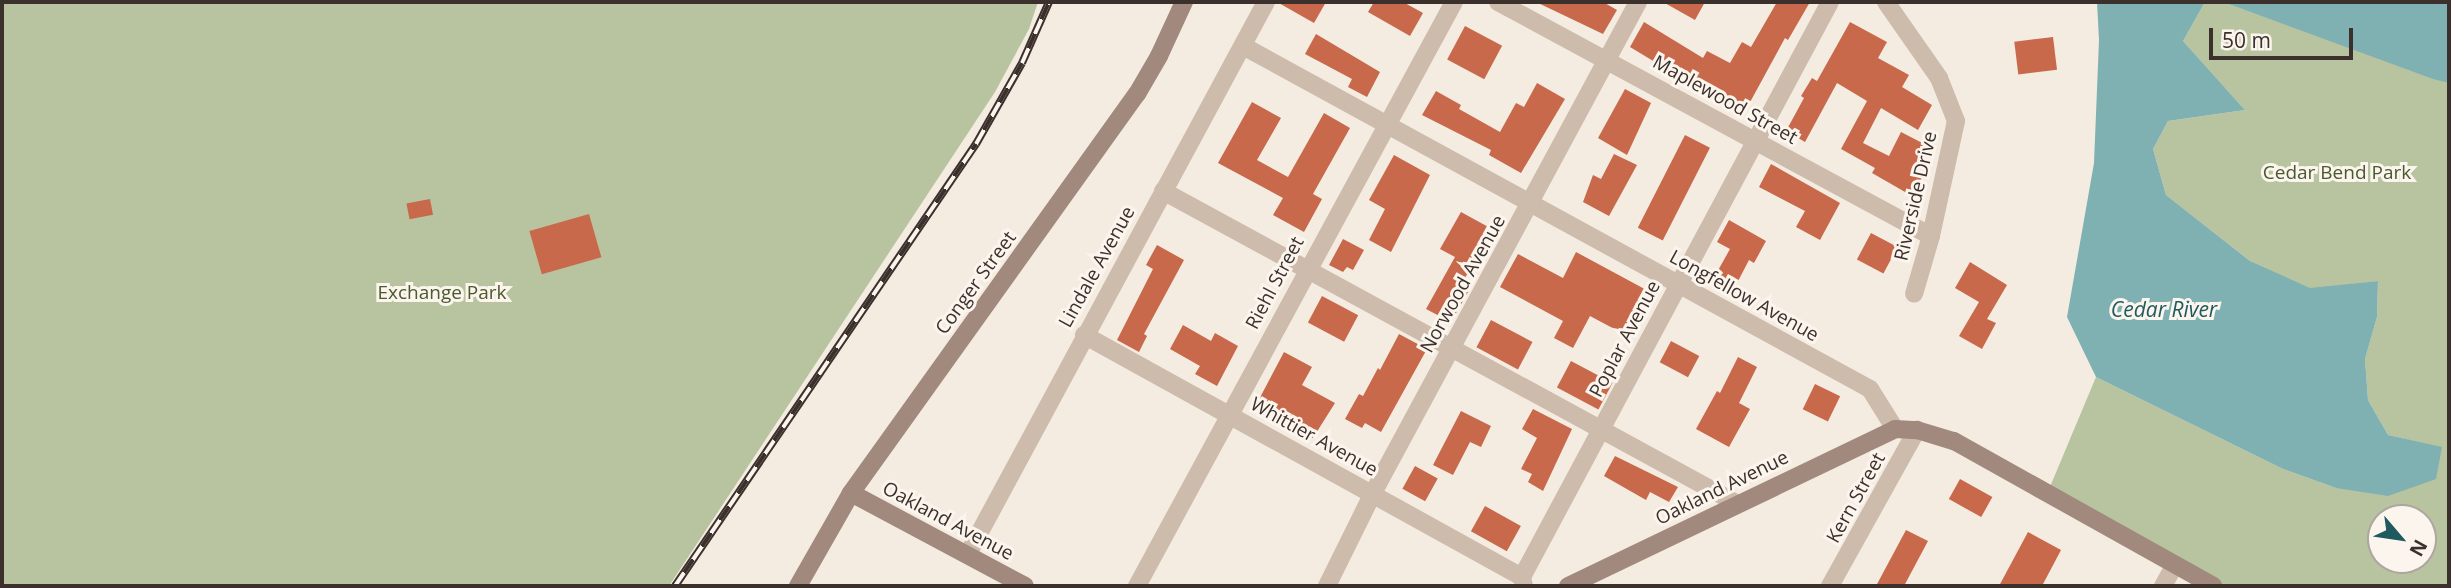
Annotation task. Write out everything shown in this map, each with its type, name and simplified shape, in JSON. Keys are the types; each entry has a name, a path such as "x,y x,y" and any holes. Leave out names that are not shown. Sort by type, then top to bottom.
{"street":[{"name":"Conger Street","path":"798,586 851,493 1137,94 1159,56 1184,2"},
{"name":"Lindale Avenue","path":"968,554 1266,2"},
{"name":"Riehl Street","path":"1137,586 1385,124 1454,2"},
{"name":"Maplewood Street","path":"1498,2 1931,236"},
{"name":"Norwood Avenue","path":"1327,586 1373,493 1638,2"},
{"name":"Poplar Avenue","path":"1523,582 1678,283 1757,142 1830,2"},
{"name":"Riverside Drive","path":"1886,2 1939,78 1956,121 1931,236 1914,294"},
{"name":"Longfellow Avenue","path":"1243,46 1870,390 1895,429"},
{"path":"1163,191 1736,503"},
{"name":"Whittier Avenue","path":"1084,335 1373,493 1523,582"},
{"name":"Oakland Avenue","path":"1568,586 1736,503 1895,429"},
{"path":"1895,429 1917,430 1954,441 2213,586"},
{"name":"Kern Street","path":"1830,586 1917,430"},
{"name":"Oakland Avenue","path":"851,493 1025,586"},
{"path":"2163,586 2174,566"}],"green space":[{"name":"Exchange Park","path":"2,2 1038,2 1029,29 995,92 669,586 2,586"},
{"name":"Cedar Bend Park","path":"2205,2 2223,2 2449,83 2449,586 2213,586 2047,494 2096,377 2283,469 2336,488 2442,448 2388,435 2368,400 2365,359 2377,317 2378,281 2310,289 2250,261 2166,195 2153,149 2168,121 2245,110 2183,41"}],"water":[{"name":"Cedar River","path":"2097,2 2205,2 2183,41 2245,110 2168,121 2153,149 2166,195 2250,261 2310,288 2378,281 2377,317 2365,359 2368,400 2388,435 2442,447 2436,479 2388,496 2336,488 2283,469 2096,377 2067,317 2094,163 2099,40"},
{"path":"2223,2 2449,2 2449,83 2433,79"}],"building":[{"path":"1277,2 1326,2 1314,23"},
{"path":"1374,2 1403,2 1423,13 1410,36 1368,12"},
{"path":"1536,2 1603,2 1617,10 1603,34"},
{"path":"1663,2 1705,2 1695,20"},
{"path":"1777,2 1810,2 1788,40 1785,38 1743,115 1630,47 1644,22 1703,58 1707,51 1730,63 1742,42 1751,47"},
{"path":"1850,22 1887,42 1878,58 1909,75 1902,87 1932,105 1918,130 1881,108 1863,143 1889,156 1901,132 1930,147 1917,171 1923,175 1912,196 1872,173 1875,168 1841,149 1867,101 1837,83 1805,142 1786,131 1804,98 1801,96 1812,78 1817,81"},
{"path":"1465,26 1502,46 1484,79 1447,60"},
{"path":"1316,34 1380,72 1367,97 1348,87 1352,79 1305,54"},
{"path":"2053,37 2057,70 2018,75 2014,42"},
{"path":"1537,83 1565,99 1521,173 1489,155 1491,150 1422,115 1436,91 1461,105 1459,109 1500,132 1516,103 1524,107"},
{"path":"1625,89 1651,103 1627,155 1598,138"},
{"path":"1252,102 1281,118 1257,160 1288,177 1324,113 1350,128 1313,194 1322,199 1304,232 1273,215 1283,198 1218,163"},
{"path":"1685,135 1710,148 1663,240 1638,228"},
{"path":"1614,154 1637,165 1609,216 1583,202 1593,175 1601,179"},
{"path":"1394,155 1430,175 1391,252 1369,240 1385,209 1369,200"},
{"path":"1771,164 1840,203 1820,240 1796,227 1805,211 1759,187"},
{"path":"430,199 433,215 409,219 406,204"},
{"path":"1461,212 1492,229 1460,287 1468,292 1451,322 1426,309 1455,257 1440,249"},
{"path":"589,214 601,257 542,274 529,231"},
{"path":"1729,220 1766,241 1754,263 1749,260 1736,285 1716,274 1730,249 1717,242"},
{"path":"1871,233 1897,247 1883,274 1857,259"},
{"path":"1343,239 1364,250 1353,270 1347,267 1343,272 1329,265"},
{"path":"1157,245 1184,260 1144,334 1147,336 1139,352 1117,340 1153,269 1146,265"},
{"path":"1576,252 1652,293 1640,317 1632,313 1622,333 1590,316 1573,348 1554,338 1563,321 1500,287 1518,254 1563,278"},
{"path":"1970,262 2007,285 1987,319 1996,323 1982,349 1959,336 1979,302 1955,288"},
{"path":"1322,296 1358,315 1344,342 1308,322"},
{"path":"1491,320 1532,342 1518,369 1476,347"},
{"path":"1183,325 1211,341 1215,333 1238,346 1217,386 1195,374 1200,366 1170,349"},
{"path":"1399,334 1427,349 1381,432 1365,423 1362,428 1345,419 1359,394 1363,396 1378,368 1380,370"},
{"path":"1671,341 1699,356 1688,377 1660,362"},
{"path":"1284,352 1312,367 1302,385 1335,403 1313,438 1281,421 1279,425 1264,417 1266,413 1255,407"},
{"path":"1738,357 1757,367 1739,403 1750,409 1729,447 1696,429 1717,391 1720,393"},
{"path":"1571,361 1612,383 1598,410 1557,387"},
{"path":"1815,384 1840,396 1828,421 1803,409"},
{"path":"1533,409 1572,429 1543,491 1528,482 1532,474 1521,469 1537,438 1522,429"},
{"path":"1461,411 1491,426 1481,447 1470,442 1453,475 1433,465"},
{"path":"1615,456 1678,487 1669,502 1650,492 1646,500 1604,476"},
{"path":"1415,466 1438,479 1425,501 1402,489"},
{"path":"1960,479 1992,497 1981,517 1949,499"},
{"path":"1485,506 1521,526 1507,551 1471,531"},
{"path":"1906,530 1928,541 1904,586 1876,586"},
{"path":"2028,532 2061,550 2042,586 1999,586"}],"railway":[{"path":"675,586 976,144 1022,63 1049,2"}]}
